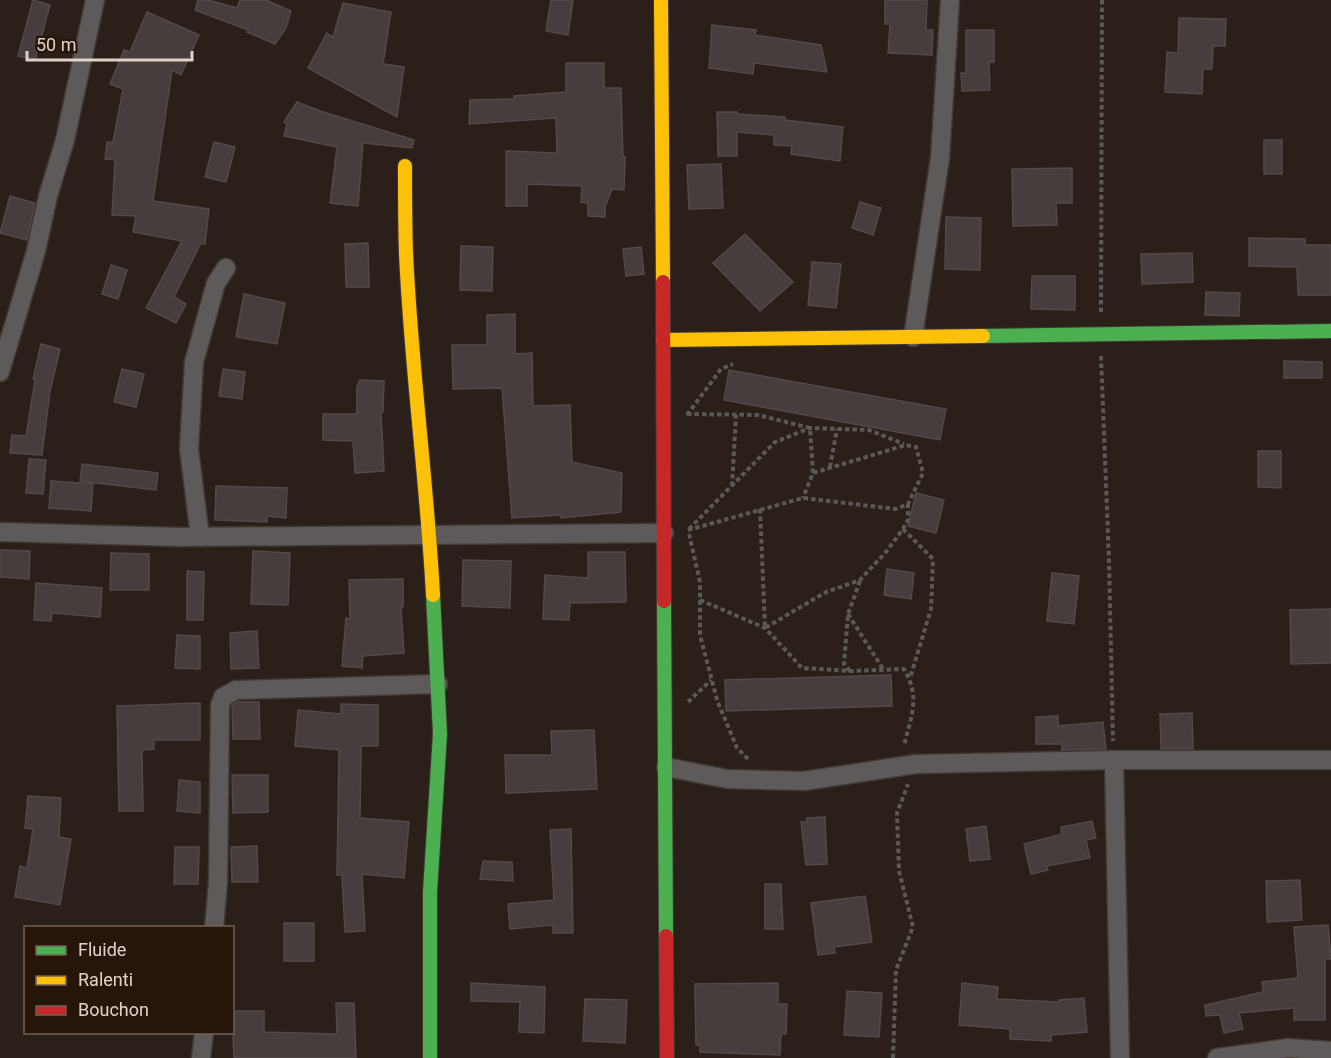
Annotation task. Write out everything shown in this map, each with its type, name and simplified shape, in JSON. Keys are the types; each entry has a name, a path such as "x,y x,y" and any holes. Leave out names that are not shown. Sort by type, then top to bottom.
{"street":[{"path":"0,372 36,251 48,196 65,140 95,0"},
{"path":"661,0 668,1058"},
{"path":"913,336 940,158 950,0"},
{"path":"405,166 406,253 422,462 430,534 440,734 430,892 430,1058"},
{"path":"200,537 189,449 194,362 216,283 226,268"},
{"path":"663,339 1331,331"},
{"path":"0,532 200,537 664,533"},
{"path":"214,926 218,882 220,705 223,697 236,690 438,684"},
{"path":"1114,760 1120,1058"},
{"path":"666,767 727,779 804,781 916,764 1114,760 1331,760"},
{"path":"201,1058 204,1034"},
{"path":"1217,1058 1288,1048 1331,1051"}],"path":[{"path":"1102,0 1100,334 1114,760"},
{"path":"663,434 687,414 722,369 741,360"},
{"path":"687,414 758,415 810,428 869,430 916,447 922,473 908,504 908,520 886,552 860,580 848,614 844,664 850,671"},
{"path":"684,422 687,414"},
{"path":"732,486 736,415"},
{"path":"803,498 813,472 810,428"},
{"path":"688,530 775,442 810,428"},
{"path":"830,467 837,429"},
{"path":"813,472 906,444"},
{"path":"688,530 803,498 897,509 908,504"},
{"path":"760,510 765,628"},
{"path":"687,518 700,582 700,635 717,700 737,748 768,780"},
{"path":"903,528 933,559 931,609 910,679"},
{"path":"765,628 826,592 860,580"},
{"path":"700,600 765,628 802,668 850,671 904,669 910,679 915,696 904,749 916,764 897,813 899,871 913,927 896,970 893,1058"},
{"path":"848,614 883,669"}],"building":[{"path":"33,0 50,5 35,60 18,56"},
{"path":"198,0 208,0 237,8 240,0 266,0 291,11 286,28 275,44 247,32 248,30 195,10"},
{"path":"551,0 573,0 568,35 546,31"},
{"path":"885,0 927,0 926,30 933,30 932,55 888,53 890,24 885,24"},
{"path":"343,3 391,12 383,64 404,67 397,117 308,68 327,33 333,37"},
{"path":"147,12 199,35 181,75 172,70 153,201 209,209 205,244 201,243 174,297 186,304 176,323 146,308 182,241 133,232 136,216 112,215 115,160 105,159 107,142 113,142 123,89 110,84 124,50 130,52"},
{"path":"1179,18 1226,19 1225,46 1213,46 1212,69 1203,69 1202,94 1165,92 1167,52 1178,53"},
{"path":"712,25 756,30 755,35 821,45 827,72 754,63 753,74 709,68"},
{"path":"966,30 994,30 994,62 989,62 990,90 962,91 961,73 966,73"},
{"path":"566,63 604,63 604,88 621,88 623,156 625,157 624,190 612,189 605,207 605,217 588,216 588,203 581,202 582,186 527,184 527,206 506,206 506,151 557,153 556,118 469,124 470,100 514,99 514,96 566,92"},
{"path":"297,102 414,140 412,148 363,143 358,206 330,203 337,147 284,136 287,124 284,122"},
{"path":"717,112 785,117 785,120 843,127 840,161 791,154 792,146 774,145 774,135 737,132 737,156 718,156"},
{"path":"1264,140 1282,140 1282,174 1264,174"},
{"path":"214,142 235,147 226,182 205,177"},
{"path":"721,164 723,208 689,209 687,165"},
{"path":"1072,168 1072,203 1056,203 1057,225 1013,226 1012,169"},
{"path":"10,196 35,203 27,240 0,233"},
{"path":"860,202 881,208 873,235 852,228"},
{"path":"946,217 981,218 980,270 945,269"},
{"path":"745,234 793,282 760,311 713,263"},
{"path":"1249,238 1305,239 1305,245 1331,245 1331,295 1298,295 1297,267 1249,266"},
{"path":"368,243 369,287 346,287 345,244"},
{"path":"461,246 493,247 492,291 460,290"},
{"path":"641,247 644,274 626,276 623,249"},
{"path":"1192,253 1193,282 1142,284 1141,254"},
{"path":"812,262 841,264 836,308 808,305"},
{"path":"111,265 127,270 118,299 102,294"},
{"path":"1032,276 1075,276 1075,310 1031,309"},
{"path":"1206,292 1240,293 1239,316 1205,315"},
{"path":"244,294 285,303 277,344 236,337"},
{"path":"515,314 515,354 532,353 533,406 570,405 572,462 622,473 621,512 561,518 562,515 512,518 502,388 453,389 452,345 487,345 487,315"},
{"path":"41,344 60,349 50,391 42,455 10,453 12,435 26,436 35,380 33,379"},
{"path":"1284,361 1322,362 1322,378 1284,378"},
{"path":"122,369 144,374 136,407 114,402"},
{"path":"223,369 245,372 242,399 219,396"},
{"path":"729,370 946,409 940,440 724,400"},
{"path":"360,380 384,381 383,412 381,412 384,471 355,473 353,441 323,440 323,414 357,414 357,387"},
{"path":"1258,451 1281,451 1281,488 1258,487"},
{"path":"29,459 46,460 43,494 26,493"},
{"path":"82,464 158,473 156,490 80,481"},
{"path":"51,481 93,484 91,511 49,508"},
{"path":"216,486 287,488 286,518 267,516 267,522 215,520"},
{"path":"916,493 944,500 936,533 908,526"},
{"path":"0,550 30,551 29,579 0,577"},
{"path":"253,551 290,553 288,605 251,604"},
{"path":"588,552 625,552 626,602 570,603 569,620 543,619 545,575 588,578"},
{"path":"111,553 149,554 149,590 110,590"},
{"path":"463,560 511,561 510,608 462,606"},
{"path":"887,569 914,573 911,599 884,595"},
{"path":"187,571 204,572 203,620 187,620"},
{"path":"1052,573 1079,576 1074,624 1047,621"},
{"path":"403,579 403,607 401,607 404,653 363,656 362,668 342,666 346,618 350,619 349,580"},
{"path":"36,583 102,588 100,617 52,613 51,621 34,620"},
{"path":"1331,609 1331,663 1291,664 1290,610"},
{"path":"257,631 259,668 231,669 230,633"},
{"path":"177,635 200,636 200,669 175,668"},
{"path":"891,675 892,706 726,711 725,680"},
{"path":"237,702 259,702 260,739 233,739 232,705"},
{"path":"200,703 200,740 154,740 154,749 142,750 143,811 119,811 117,706"},
{"path":"341,704 378,705 378,746 361,746 360,818 409,822 404,878 362,874 365,931 345,932 342,875 337,875 339,750 295,746 298,710 341,714"},
{"path":"1192,713 1193,749 1161,749 1160,714"},
{"path":"1058,716 1058,726 1103,722 1106,749 1062,750 1062,744 1036,744 1036,717"},
{"path":"594,730 597,789 506,793 505,755 552,755 551,731"},
{"path":"232,775 268,775 268,812 233,813"},
{"path":"179,780 200,782 200,813 177,811"},
{"path":"28,796 61,798 59,837 71,839 60,905 15,897 20,866 27,868 33,829 25,828"},
{"path":"825,817 827,864 806,865 801,822 807,822 807,818"},
{"path":"1092,821 1096,838 1086,840 1090,858 1047,866 1048,870 1031,874 1024,844 1062,834 1061,827"},
{"path":"986,826 990,859 970,861 966,829"},
{"path":"571,829 573,933 553,933 553,925 510,929 508,904 554,900 550,830"},
{"path":"257,846 258,882 232,882 231,847"},
{"path":"175,847 199,847 198,884 174,884"},
{"path":"483,861 512,862 513,881 480,879"},
{"path":"1300,880 1302,920 1267,922 1266,881"},
{"path":"765,884 781,884 783,929 765,929"},
{"path":"865,896 872,942 834,947 835,953 818,955 811,903"},
{"path":"284,923 314,923 314,961 284,961"},
{"path":"1328,925 1331,959 1325,959 1325,1020 1294,1020 1294,1008 1239,1013 1243,1029 1224,1033 1220,1015 1206,1016 1205,1005 1263,992 1262,982 1298,978 1294,927"},
{"path":"471,983 545,987 544,1033 519,1032 520,1002 471,1001"},
{"path":"778,983 778,1004 787,1004 786,1034 781,1034 780,1055 700,1052 700,1045 696,1045 695,984"},
{"path":"962,983 998,987 997,999 1059,1002 1059,1000 1084,998 1087,1032 1051,1035 1051,1041 1010,1039 1010,1029 959,1025"},
{"path":"847,991 882,993 879,1037 844,1035"},
{"path":"585,999 627,1000 625,1043 583,1041"},
{"path":"336,1003 354,1003 356,1058 234,1058 234,1011 264,1011 264,1032 337,1034"}],"traffic: fast":[{"path":"983,336 1331,331"},
{"path":"430,1058 430,892 440,734 433,595"},
{"path":"664,601 666,936"}],"traffic: slow":[{"path":"661,0 663,282"},
{"path":"405,166 408,296 433,595"},
{"path":"663,340 983,336"}],"traffic: jam":[{"path":"663,282 664,601"},
{"path":"666,936 667,1058"}]}
